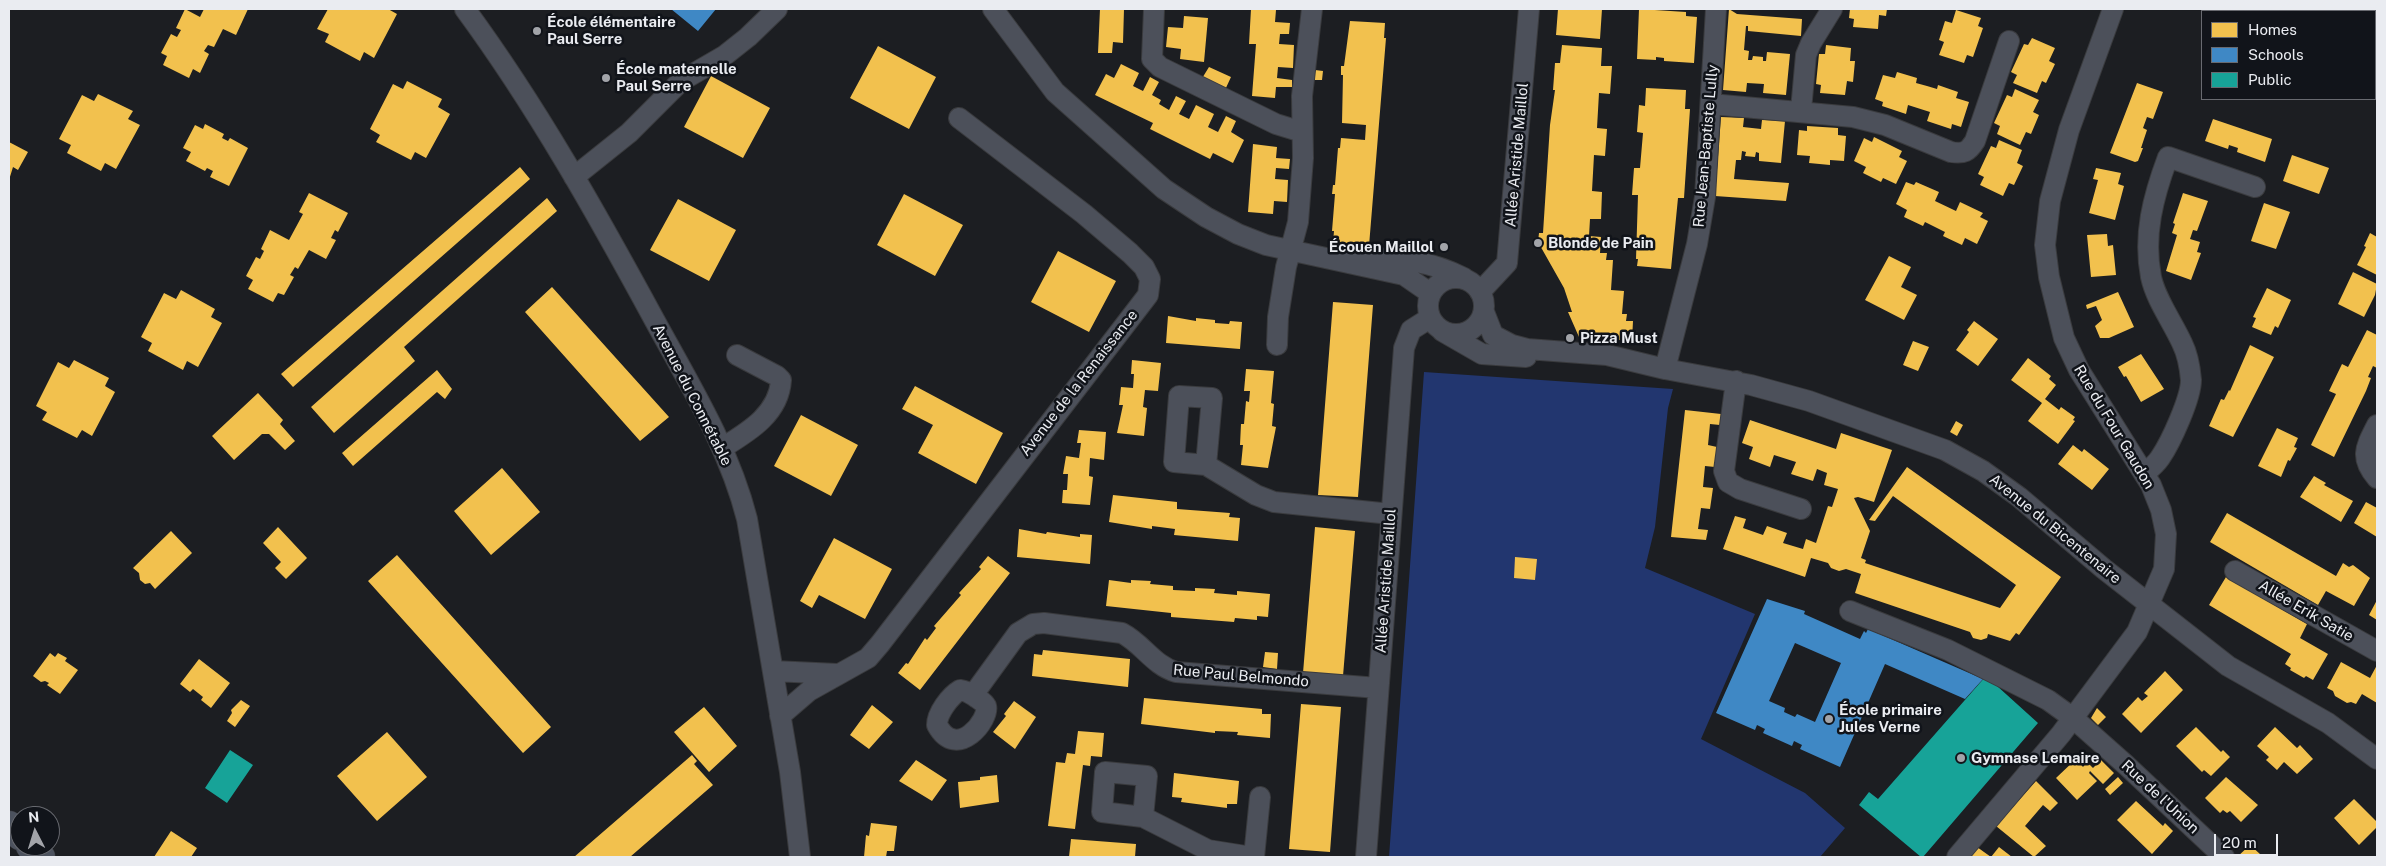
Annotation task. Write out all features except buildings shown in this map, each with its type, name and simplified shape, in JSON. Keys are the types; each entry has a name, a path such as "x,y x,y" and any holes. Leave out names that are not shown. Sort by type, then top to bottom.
{"street":[{"name":"Avenue du Connétable","path":"465,9 533,109 574,177 701,404 722,448 741,495 747,520 796,812 800,857"},
{"path":"574,177 629,132 681,81 724,56 748,37 777,9"},
{"path":"993,9 1055,92 1164,189 1206,217 1238,234 1290,252 1404,275 1430,293"},
{"path":"1154,9 1152,59 1160,68 1276,124 1302,132"},
{"path":"1277,345 1279,310 1298,222 1302,96 1312,9"},
{"name":"Allée Aristide Maillol","path":"1473,285 1507,263 1529,9"},
{"name":"Rue Jean-Baptiste Lully","path":"1665,369 1698,244 1705,197 1716,9"},
{"path":"1801,110 1806,54 1832,9"},
{"name":"Rue du Four Gaudon","path":"1957,857 2073,718 2137,632 2147,603 2164,569 2166,534 2161,510 2144,474 2079,370 2068,346 2057,313 2049,277 2045,245 2050,201 2069,130 2113,9"},
{"path":"1711,104 1801,110 1869,121 1951,152 1962,154 1969,150 1975,141 2009,41"},
{"name":"Avenue de la Renaissance","path":"839,674 868,658 880,644 1143,301 1151,285 1144,267 1130,253 1084,214 959,118"},
{"path":"2144,474 2160,458 2168,444 2190,391 2191,381 2183,345 2158,295 2152,279 2148,257 2151,210 2168,157 2255,187"},
{"path":"1322,258 1394,258 1418,261 1439,266 1473,285 1483,299 1484,312 1474,328 1454,334 1436,324 1428,304 1430,293 1443,281 1450,278 1473,285"},
{"name":"Avenue du Bicentenaire","path":"1484,312 1493,335 1512,345 1527,349 1606,355 1665,369 1736,382 1808,400 1945,450 1983,471 2019,496 2147,603 2228,666 2328,723 2377,760"},
{"name":"Allée Aristide Maillol","path":"1366,857 1404,348 1411,330 1436,324"},
{"name":"Avenue du Bicentenaire","path":"1436,324 1482,354 1511,355 1633,371 1665,369"},
{"path":"722,448 761,423 780,388 781,380 777,376 737,355"},
{"path":"1736,382 1724,471 1728,482 1740,489 1801,509"},
{"path":"2377,425 2366,452 2366,462 2377,478"},
{"path":"1206,465 1256,495 1274,502 1391,514"},
{"name":"Allée Erik Satie","path":"2235,571 2377,651"},
{"name":"Rue de l'Union","path":"1850,612 1948,650 2048,700 2073,718 2224,857"},
{"name":"Rue Paul Belmondo","path":"973,695 1018,633 1033,624 1044,623 1122,633 1132,638 1149,656 1165,668 1176,672 1378,688"},
{"path":"773,671 839,674"},
{"path":"780,716 809,691 839,674"},
{"path":"1143,817 1208,850 1253,857 1260,797"}],"shaded area":[{"path":"1424,372 1673,389 1668,408 1655,527 1645,568 1755,614 1701,739 1805,793 1845,828 1820,857 1389,857"}],"place":[{"name":"École élémentaire Paul Serre","path":"537,31"},
{"name":"École maternelle Paul Serre","path":"606,78"},
{"name":"Blonde de Pain","path":"1538,243"},
{"name":"Écouen Maillol","path":"1444,247"},
{"name":"Pizza Must","path":"1570,338"},
{"name":"École primaire Jules Verne","path":"1829,719"},
{"name":"Gymnase Lemaire","path":"1961,758"}]}
